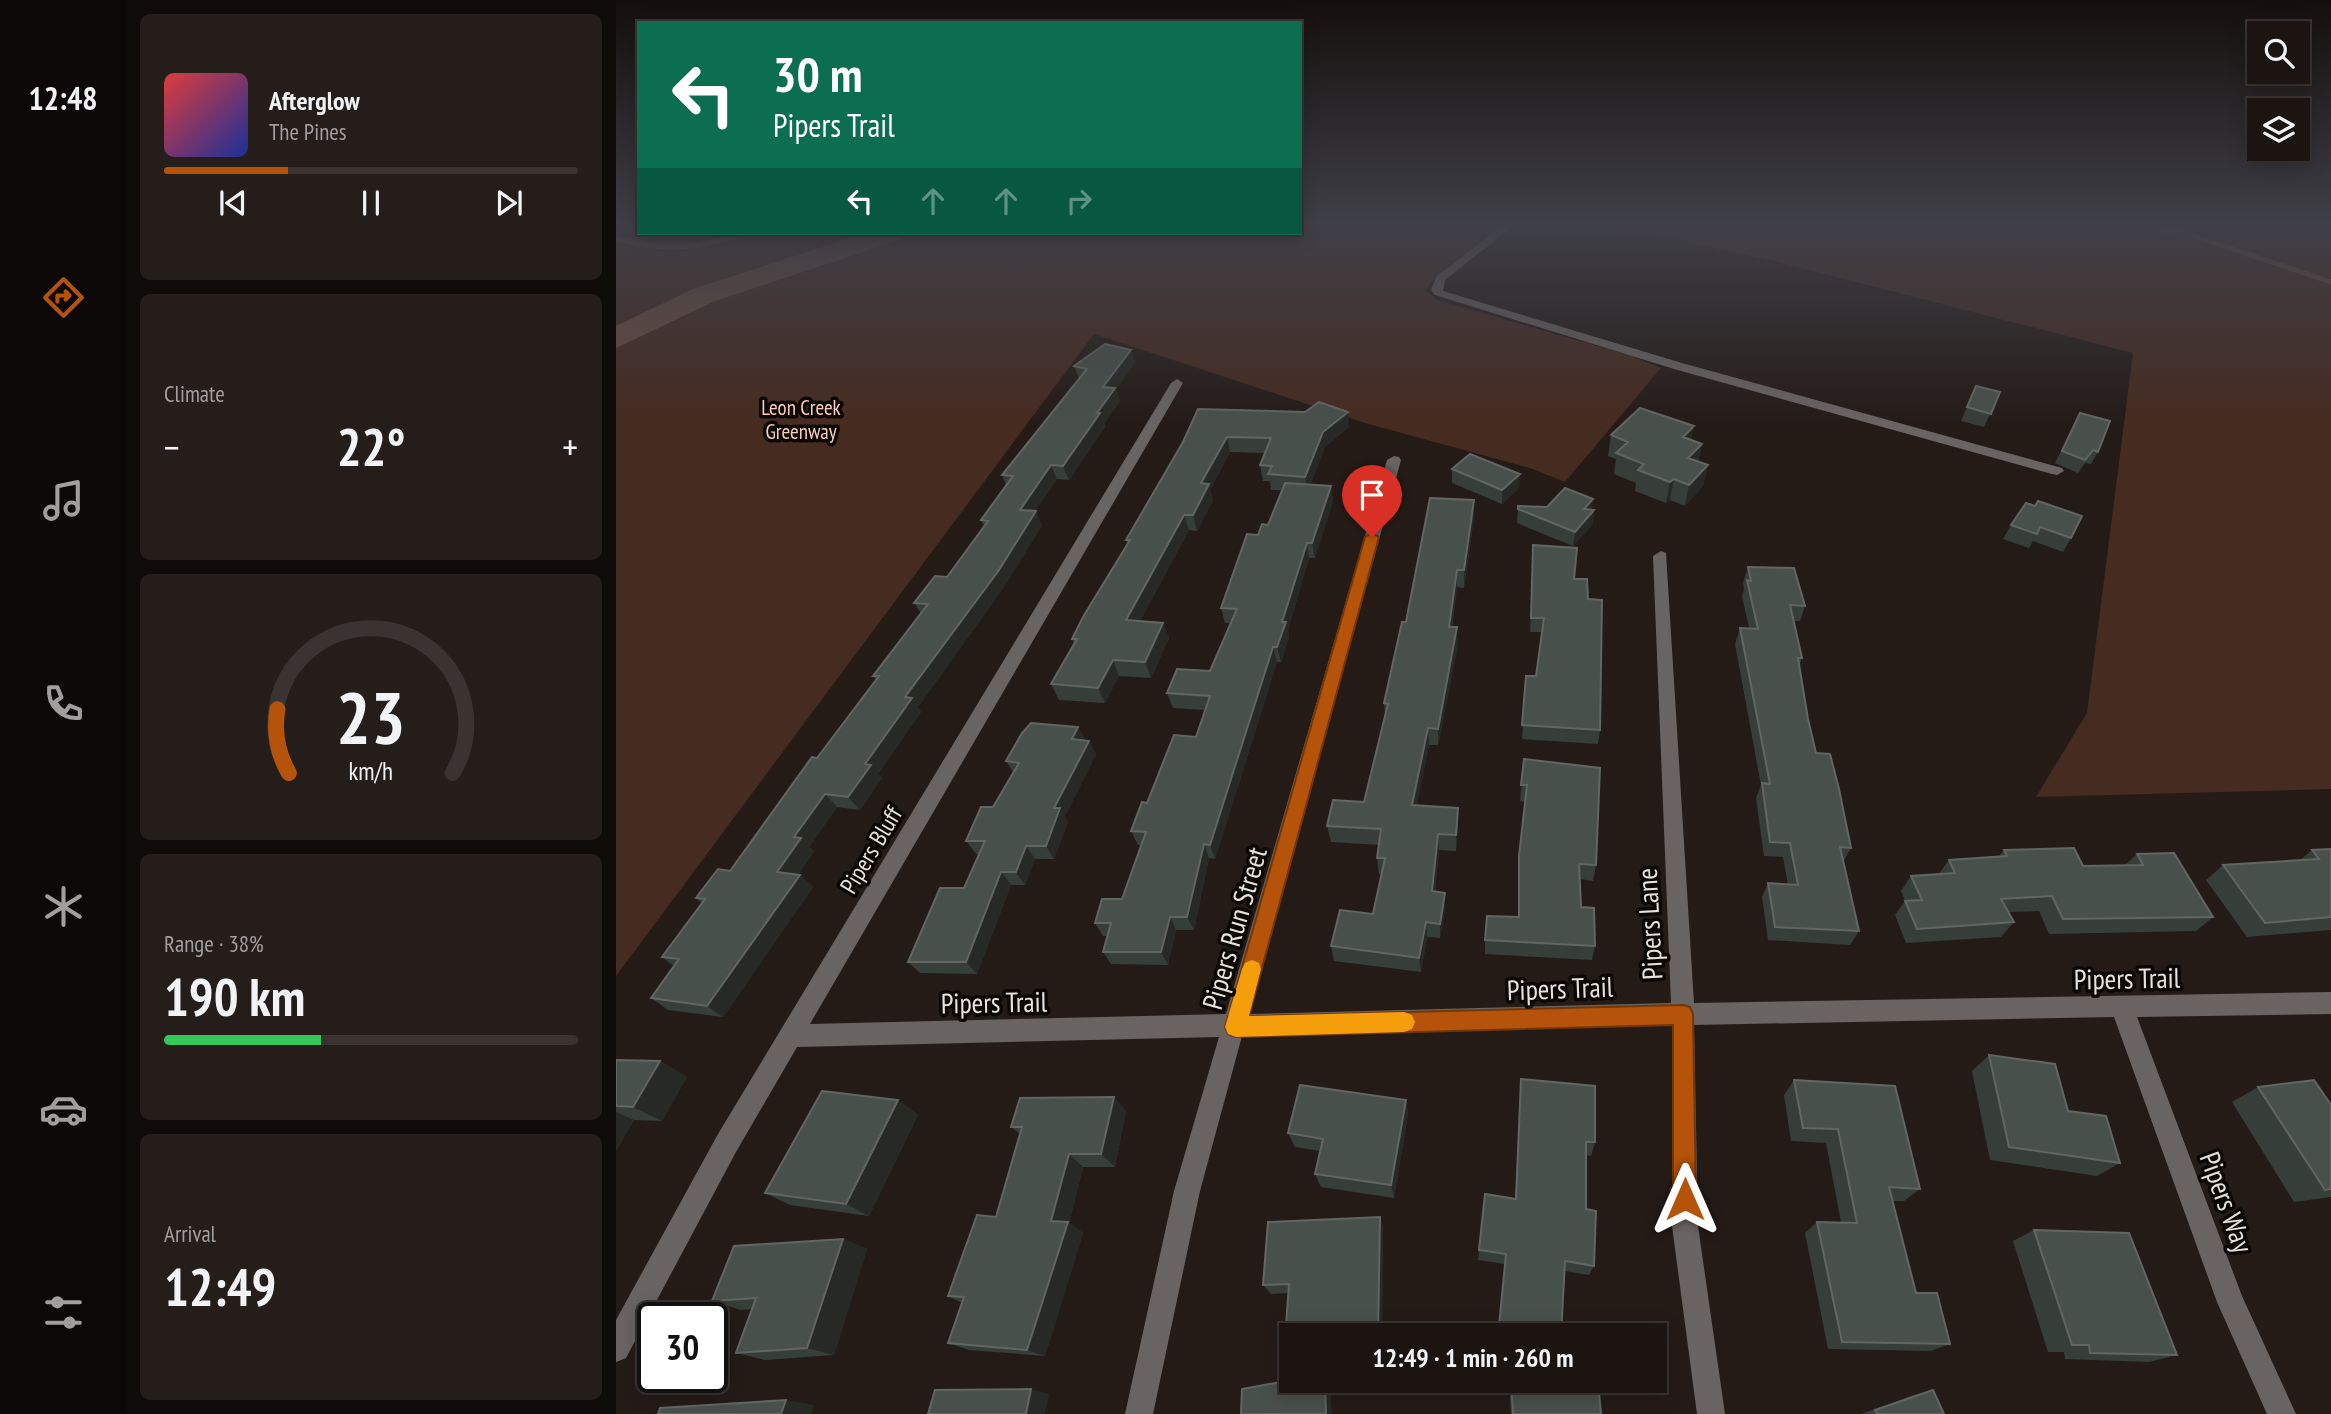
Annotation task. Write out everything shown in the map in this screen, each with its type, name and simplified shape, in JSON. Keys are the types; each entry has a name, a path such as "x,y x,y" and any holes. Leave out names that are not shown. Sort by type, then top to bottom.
{"street":[{"path":"1437,291 1444,297 1636,350 1678,366 2057,471"},
{"name":"Pipers Bluff","path":"616,1348 727,1143 1177,383"},
{"name":"Pipers Run Street","path":"1139,1414 1186,1191 1236,1027 1394,460"},
{"name":"Pipers Lane","path":"1661,556 1683,1014 1685,1226 1711,1414"},
{"name":"Pipers Trail","path":"791,1036 1683,1014 2331,1003"},
{"name":"Pipers Way","path":"2122,1008 2231,1302 2282,1414"}],"green space":[{"name":"Leon Creek Greenway","path":"616,291 1426,291 1437,300 1632,356 1661,368 1565,482 1530,468 1365,423 1094,334 616,976"},
{"path":"1891,291 2331,291 2331,789 2036,797 2087,713 2133,353"}],"building":[{"path":"1105,344 1131,350 1103,387 1115,388 1063,466 1051,465 1020,510 1036,511 999,570 905,697 912,698 865,764 871,765 848,797 825,794 794,837 801,838 777,872 800,875 707,1006 651,998 679,959 662,957 705,899 696,898 718,869 730,871 812,757 817,758 879,676 873,676 928,604 914,603 935,576 947,577 988,521 981,520 1013,476 1002,475 1087,369 1074,366"},
{"path":"1976,386 2000,392 1991,414 1967,407"},
{"path":"1319,402 1348,412 1323,432 1305,477 1268,474 1272,466 1260,465 1271,438 1227,437 1201,483 1209,484 1193,515 1184,515 1126,620 1163,623 1145,662 1113,660 1098,688 1051,684 1077,639 1072,639 1083,617 1130,540 1126,540 1183,442 1198,409 1305,412"},
{"path":"1640,408 1694,426 1683,437 1702,444 1688,458 1708,465 1689,485 1674,479 1670,482 1638,470 1644,464 1616,453 1628,442 1611,435"},
{"path":"2080,413 2110,421 2098,452 2093,450 2085,460 2062,451"},
{"path":"1470,454 1520,474 1502,490 1452,469"},
{"path":"1285,483 1331,486 1312,543 1307,543 1282,622 1286,622 1277,647 1273,647 1210,845 1204,844 1187,917 1170,917 1161,952 1103,952 1111,923 1095,923 1102,899 1122,899 1146,832 1131,831 1142,802 1147,803 1174,735 1196,737 1210,696 1167,693 1177,669 1210,671 1237,609 1221,608 1247,534 1258,535 1262,524 1268,525"},
{"path":"1565,488 1593,499 1584,509 1594,510 1575,532 1518,509 1518,506 1547,507"},
{"path":"1430,498 1474,500 1464,570 1457,570 1449,627 1457,627 1438,729 1428,728 1412,805 1458,808 1456,835 1438,834 1432,891 1445,893 1440,924 1426,922 1419,958 1331,946 1340,910 1373,914 1385,858 1377,858 1381,829 1327,826 1333,800 1364,802 1388,704 1384,703 1402,622 1406,622"},
{"path":"2038,501 2082,516 2071,538 2040,527 2037,534 2011,525 2026,503 2035,506"},
{"path":"1533,545 1577,548 1574,579 1587,579 1588,599 1602,600 1600,730 1522,725 1526,676 1536,676 1544,618 1531,618"},
{"path":"1748,567 1794,568 1805,606 1790,605 1802,658 1798,658 1808,719 1816,753 1830,754 1839,789 1851,848 1840,847 1859,931 1775,927 1768,883 1798,885 1790,843 1770,842 1762,783 1770,784 1740,628 1758,629 1747,580 1751,581"},
{"path":"1031,723 1078,727 1072,739 1089,741 1054,808 1060,808 1046,846 1026,846 1016,872 1001,872 966,962 908,962 940,888 964,888 985,841 966,841 981,807 993,807 1019,763 1006,761"},
{"path":"1524,759 1600,768 1596,865 1579,864 1581,907 1594,908 1595,946 1485,940 1487,916 1519,917 1519,856 1527,785 1521,785"},
{"path":"2074,848 2083,866 2143,865 2137,854 2174,853 2213,917 2063,919 2052,896 2001,899 2014,922 1917,929 1905,901 1922,900 1911,876 1955,873 1949,860 2007,856 2004,850"},
{"path":"2331,849 2331,917 2265,923 2223,865 2319,859 2312,850"},
{"path":"1989,1055 2055,1064 2068,1111 2106,1116 2120,1163 2009,1147"},
{"path":"616,1060 660,1061 633,1107 616,1106"},
{"path":"1521,1079 1595,1086 1595,1142 1586,1142 1586,1209 1596,1211 1594,1266 1565,1261 1562,1323 1499,1323 1506,1254 1479,1250 1485,1194 1516,1199"},
{"path":"1794,1080 1895,1086 1920,1189 1889,1187 1916,1293 1937,1293 1950,1344 1842,1342 1817,1222 1857,1223 1838,1129 1803,1128"},
{"path":"2314,1080 2331,1105 2331,1189 2325,1190 2258,1087"},
{"path":"1300,1085 1406,1100 1391,1185 1315,1174 1323,1139 1288,1133"},
{"path":"822,1091 898,1100 846,1204 765,1193"},
{"path":"1114,1097 1101,1154 1069,1154 1051,1221 1068,1222 1027,1350 948,1343 964,1297 948,1296 977,1215 996,1217 1022,1127 1011,1127 1020,1098"},
{"path":"1380,1217 1378,1323 1286,1323 1289,1284 1263,1285 1268,1222"},
{"path":"2034,1230 2129,1233 2177,1355 2090,1353 2089,1345 2072,1345"},
{"path":"843,1239 807,1348 736,1353 756,1298 712,1301 734,1246"},
{"path":"1279,1382 1279,1393 1325,1393 1326,1414 1241,1414 1242,1389"},
{"path":"1031,1389 1026,1414 928,1414 935,1390"},
{"path":"1933,1390 1944,1414 1877,1414 1875,1410"},
{"path":"1512,1393 1599,1393 1601,1414 1513,1414"},
{"path":"786,1400 781,1414 658,1414 660,1408"}],"waterway":[{"path":"616,338 716,291"}],"slow traffic":[{"path":"1252,969 1236,1027 1404,1022"}],"route":[{"path":"1372,537 1236,1027 1683,1014 1685,1199"}]}
